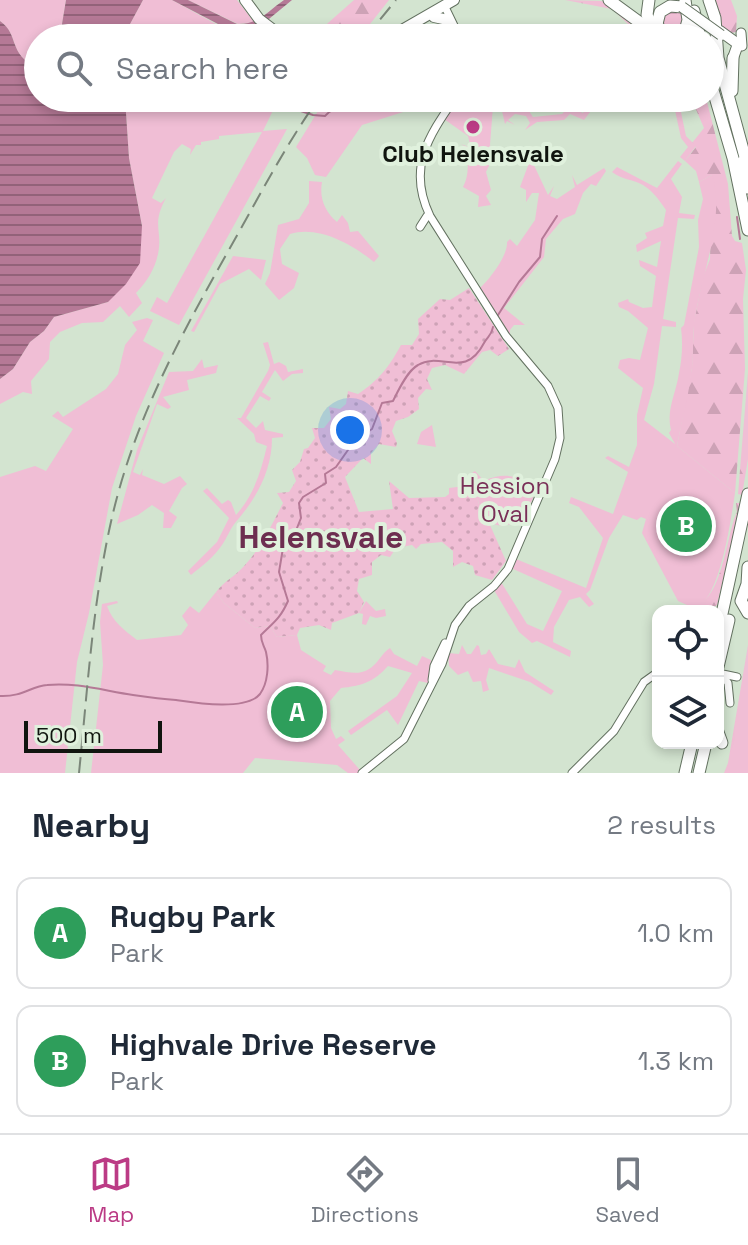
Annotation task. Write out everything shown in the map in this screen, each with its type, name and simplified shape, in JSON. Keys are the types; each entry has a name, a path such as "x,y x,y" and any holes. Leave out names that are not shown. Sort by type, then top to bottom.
{"highway":[{"path":"242,0 261,24"},
{"path":"609,0 643,24"},
{"path":"619,0 633,16"},
{"path":"649,0 651,24"},
{"path":"699,0 704,24"},
{"path":"709,0 716,24"},
{"path":"681,2 693,24"},
{"path":"681,2 709,24"},
{"path":"414,24 446,7"},
{"path":"419,24 446,7"},
{"path":"735,45 731,83 741,138"},
{"path":"724,79 748,168"},
{"path":"724,99 748,182"},
{"path":"718,112 733,158 748,230"},
{"path":"724,605 748,494"},
{"path":"724,649 748,536"},
{"path":"746,609 741,601 747,584 748,567"},
{"path":"719,605 729,583"},
{"path":"684,773 688,749"},
{"path":"696,773 702,749"}],"main road":[{"path":"442,656 453,622 497,579 507,564 552,458 557,418 544,384 503,338 427,216 418,187 419,160 429,134 444,112"},
{"path":"362,773 404,739 416,719 461,615 497,583 511,564 555,459 561,431 558,408 548,386 506,336 433,221 423,199 420,182 422,156 445,112"},
{"path":"420,227 427,216"},
{"path":"724,674 735,676"},
{"path":"574,773 621,727 636,696 654,677"},
{"path":"723,677 728,683 730,703"}],"green space":[{"path":"0,0 66,0 62,24 24,24 24,59 10,32 0,21"},
{"path":"143,0 172,0 216,24 130,24"},
{"path":"188,0 237,0 254,22 238,24"},
{"path":"354,0 389,0 370,24 327,24"},
{"path":"565,0 601,1 636,24 628,24 612,9"},
{"path":"712,0 731,0 737,16 736,32 731,33 724,24 720,24"},
{"path":"666,10 682,12 685,16 682,24 663,24 662,14"},
{"path":"126,112 272,112 263,131 287,129 179,325 150,311 157,297 167,303 262,132 219,136 219,139 196,145 190,155 191,149 182,144 174,152 152,198 161,203 166,198 158,221 157,260 136,293 142,303 129,317 120,306 103,322 82,323 60,332 50,342 49,359 31,381 32,394 23,392 0,404 0,379 13,369 30,342 44,331 54,317 108,302 142,226 129,158"},
{"path":"317,112 403,112 362,125 326,177 315,175 307,158 296,147"},
{"path":"449,112 493,112 490,145 494,156 486,172 491,190 486,196 491,205 478,207 479,196 463,187 471,150 461,144 471,148 468,136 444,119"},
{"path":"502,112 530,112 533,117 590,112 584,120 570,114 564,120 537,122 525,130 530,123 526,116 515,114 508,120 515,125 507,121 505,124"},
{"path":"675,112 681,112 686,136 696,146 685,161 680,157 688,147 681,138"},
{"path":"697,112 710,112 728,184 732,236 742,243 746,270 743,299 745,369 735,493 677,446 692,368 694,322 710,259 712,175 699,182 696,171 685,161 696,147 692,143 704,128"},
{"path":"523,152 532,161 548,195 554,186 550,196 557,199 575,187 572,175 577,185 604,168 606,171 596,186 591,184 583,193 575,214 563,219 546,239 544,257 504,308 525,325 514,325 510,337 479,289 501,261 507,242 510,239 517,246 535,220 539,193 532,193 526,202 526,190 520,187 529,163"},
{"path":"678,161 682,164 671,179 682,197 679,213 695,215 694,219 678,218 663,319 676,322 676,327 662,326 654,384 644,420 675,444 669,433 670,415 681,362 681,328 699,247 698,220 703,199 699,182 712,175 716,191 714,228 695,319 691,378 677,446 735,493 728,536 714,585 707,597 700,605 687,605 678,601 642,533 646,519 641,517 637,520 623,515 609,538 586,594 594,604 589,607 580,597 569,600 554,627 553,642 571,651 570,657 537,641 532,643 519,632 494,590 501,582 527,624 543,631 562,591 511,568 516,559 586,588 603,538 579,507 569,503 571,497 613,514 628,472 605,458 608,456 629,467 637,445 637,415 643,388 618,368 620,360 640,360 648,328 619,307 618,303 628,299 643,308 652,307 656,276 640,266 639,260 657,267 661,241 637,252 636,245 647,238 645,233 663,226 666,210 647,187 612,172 617,167 657,188"},
{"path":"309,181 322,182 322,199 329,214 337,222 342,215 350,232 358,231 379,256 374,262 356,249 323,234 290,234 280,249 282,264 299,273 294,288 279,300 265,284 270,273 278,225 299,219 309,203"},
{"path":"233,256 266,260 261,280 249,269 220,284 194,332 191,331"},
{"path":"469,288 509,349 498,356 490,350 482,352 464,374 445,365 432,368 427,379 432,390 426,389 418,398 419,409 396,421 392,431 396,447 379,444 371,453 371,464 363,458 345,477 359,512 393,509 389,481 409,498 445,497 449,494 449,488 473,485 482,514 492,523 490,525 506,561 492,580 475,575 473,566 462,562 453,567 453,551 442,542 421,544 416,549 412,545 396,548 390,557 381,555 372,562 372,575 359,579 357,591 364,602 359,613 332,623 331,630 319,625 300,628 297,635 277,637 270,626 255,628 224,603 216,592 245,565 266,536 283,503 277,493 289,492 296,481 292,470 300,462 304,449 315,438 312,428 324,428 331,419 329,407 340,409 346,404 348,391 358,394 365,389 383,372 401,345 412,345 419,334 418,319 440,299 450,300"},
{"path":"147,318 153,320 143,341 164,353 136,416 112,488 77,662 65,773 0,773 0,477 35,466 46,471 73,429 52,416 58,411 63,417 106,389 118,374 125,345 137,330 132,322"},
{"path":"268,342 274,364 279,362 286,366 288,372 303,369 303,373 292,374 283,381 275,370 262,392 271,398 269,401 260,396 246,418 256,428 263,421 265,430 283,434 283,437 272,438 266,473 250,504 219,549 191,575 188,571 217,542 229,518 203,491 207,488 222,504 228,500 231,502 236,515 248,499 259,474 267,446 256,442 254,434 237,418 241,418 268,371 270,365 263,343"},
{"path":"202,359 204,368 218,365 216,373 187,380 189,390 163,397 171,407 168,409 157,404 133,472 140,475 143,469 142,475 164,484 180,476 187,484 169,511 177,517 171,528 163,528 164,513 152,505 117,524 137,450 169,372 193,371"},
{"path":"748,372 748,459 742,495 738,494"},
{"path":"432,425 436,447 417,444 421,432"},
{"name":"Hession Oval","path":"475,471 484,481 511,476 538,486 521,526 514,523 503,526 487,519 469,475"},
{"path":"736,503 741,503 717,605 692,605 702,602 717,582 737,512"},
{"path":"216,592 224,603 255,628 270,626 277,637 297,635 301,650 326,666 323,671 331,675 335,670 358,673 367,670 390,648 394,654 417,666 422,656 431,660 428,683 419,681 398,725 387,710 351,735 348,731 397,696 412,673 388,666 367,682 341,688 330,701 331,728 336,739 341,736 345,740 338,745 360,770 358,773 348,773 337,765 255,758 243,773 91,773 103,665 102,604 117,601 107,606 109,612 137,640 181,635 188,625 182,616 190,606 199,613"},
{"path":"366,601 376,611 385,609 386,616 370,616 366,625 362,624 363,614 359,613"},
{"path":"462,645 467,654 471,654 477,645 481,655 489,649 498,664 515,668 519,659 525,672 554,691 551,695 530,682 489,668 486,680 489,690 483,692 481,681 473,682 468,671 458,675 449,666 448,653 459,654"},
{"path":"748,645 748,773 724,773 728,763"}],"shaded area":[{"path":"66,0 143,0 130,24 62,24"},
{"path":"172,0 188,0 237,24 218,24"},
{"path":"284,0 292,0 263,24 244,24 257,20"},
{"path":"0,21 10,32 24,59 24,112 126,112 129,158 142,226 140,263 126,284 108,302 54,317 44,331 30,342 13,369 0,379"}],"waterway":[{"path":"304,112 325,116 330,112"},
{"path":"498,315 540,257 542,239 557,216"},
{"path":"737,217 740,239"},
{"path":"0,696 58,684 208,704 244,703 260,694 267,674 267,657 261,635 288,601 279,572 283,548 301,518 299,503 303,497 326,483 325,474 336,467 355,440 372,429 382,403 393,401 414,368 427,362 461,363 469,360 477,354 493,327"}],"railway":[{"path":"376,24 396,0"},
{"path":"79,773 101,574 114,509 136,438 165,370 199,304 275,167 310,112"}],"place":[{"name":"Club Helensvale","path":"473,127"},
{"name":"Highvale Drive Reserve","path":"686,526"},
{"name":"Rugby Park","path":"297,712"}],"district":[{"name":"Helensvale","path":"321,537"}]}
